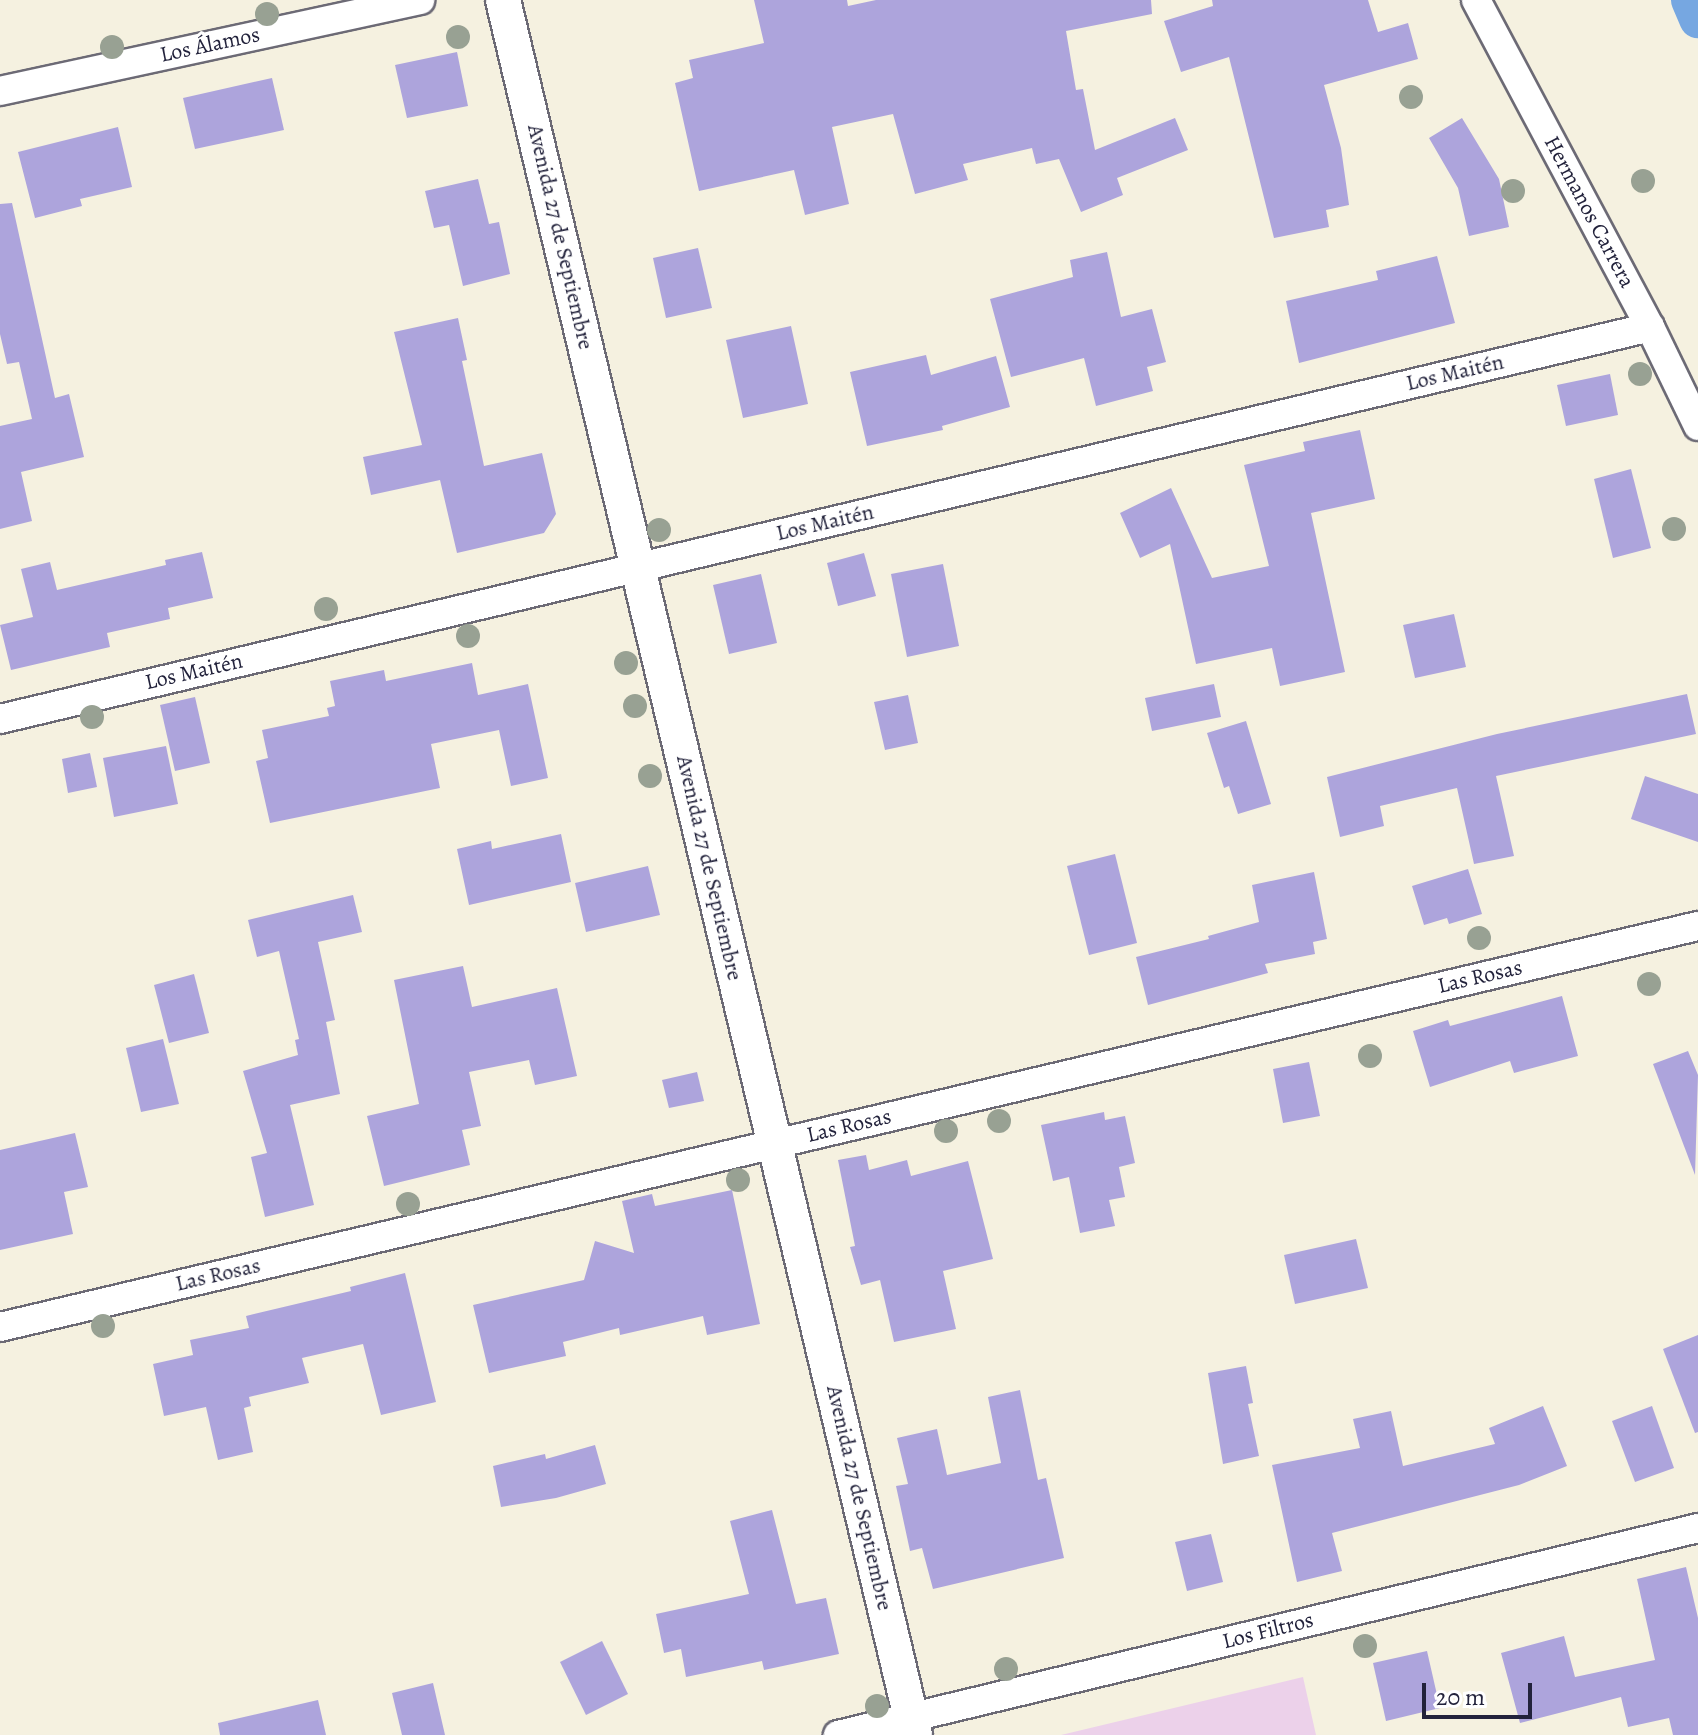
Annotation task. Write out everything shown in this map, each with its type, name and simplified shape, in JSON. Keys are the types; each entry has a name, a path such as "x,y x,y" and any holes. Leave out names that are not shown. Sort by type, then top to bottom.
{"street":[{"name":"Los Álamos","path":"0,91 420,0"},
{"name":"Avenida 27 de Septiembre","path":"503,0 913,1726"},
{"name":"Hermanos Carrera","path":"1476,0 1650,327 1698,426"},
{"name":"Los Maitén","path":"0,719 1650,327"},
{"name":"Las Rosas","path":"0,1327 1698,926"},
{"name":"Los Filtros","path":"838,1735 913,1726 1698,1528"}],"shaded area":[{"path":"1303,1677 1316,1735 1061,1735"}],"building":[{"path":"754,0 847,0 848,6 876,0 1151,0 1152,14 1066,31 1076,90 1083,89 1095,150 1175,118 1188,150 1117,178 1123,195 1081,212 1059,159 1036,164 1032,148 963,164 968,180 915,194 893,114 832,127 849,204 805,215 794,170 699,191 675,83 693,78 689,60 764,43"},
{"path":"1212,0 1368,0 1378,32 1408,23 1418,59 1324,85 1341,148 1349,205 1326,210 1329,227 1274,238 1229,57 1181,72 1164,21 1213,6"},
{"path":"457,52 468,106 407,118 395,65"},
{"path":"272,78 284,130 195,149 183,98"},
{"path":"1462,118 1499,179 1509,227 1469,236 1458,188 1429,138"},
{"path":"118,127 132,187 80,199 82,206 35,218 18,152"},
{"path":"478,179 489,224 499,222 510,274 463,286 449,225 434,228 425,191"},
{"path":"12,203 55,398 69,394 84,457 21,472 32,521 0,529 0,426 32,419 19,362 7,364 0,334 0,204"},
{"path":"698,248 712,308 666,318 653,258"},
{"path":"1107,252 1121,317 1152,309 1166,362 1147,367 1153,391 1096,406 1084,358 1011,377 990,299 1073,277 1070,260"},
{"path":"1437,256 1455,323 1299,363 1286,301 1378,280 1376,271"},
{"path":"458,318 467,360 462,361 484,466 542,453 556,514 544,533 457,553 440,480 371,495 363,457 422,445 394,332"},
{"path":"791,326 808,404 743,418 726,340"},
{"path":"926,355 931,375 996,356 1010,407 942,426 943,430 867,446 850,372"},
{"path":"1610,374 1618,415 1566,426 1557,385"},
{"path":"1360,430 1375,499 1311,513 1345,672 1280,686 1272,648 1196,664 1170,544 1140,558 1120,513 1171,488 1212,578 1269,566 1244,465 1305,451 1303,442"},
{"path":"1631,469 1651,548 1613,558 1594,479"},
{"path":"202,552 213,598 168,608 170,619 107,633 110,647 11,670 0,625 33,617 21,569 50,562 57,590 166,565 165,560"},
{"path":"864,553 876,596 838,606 827,563"},
{"path":"943,564 959,646 907,657 891,574"},
{"path":"761,574 777,643 729,654 713,585"},
{"path":"1454,614 1466,667 1415,678 1403,625"},
{"path":"472,663 478,695 528,684 548,778 511,786 499,730 431,744 440,788 270,823 256,761 268,758 262,730 329,716 327,708 335,706 330,681 384,670 386,681"},
{"path":"1214,684 1221,717 1152,731 1145,698"},
{"path":"1687,694 1696,734 1496,776 1514,856 1474,864 1457,788 1380,806 1384,826 1340,837 1327,777 1497,734"},
{"path":"908,695 918,743 885,750 874,702"},
{"path":"195,697 210,763 175,771 160,705"},
{"path":"1246,721 1271,804 1238,814 1229,786 1224,788 1207,733"},
{"path":"166,746 178,804 114,817 103,758"},
{"path":"90,753 97,787 68,793 62,759"},
{"path":"1645,776 1698,794 1698,842 1631,819"},
{"path":"561,834 571,882 469,905 457,849 491,841 492,849"},
{"path":"1115,854 1137,943 1089,955 1067,866"},
{"path":"648,866 660,915 586,932 575,883"},
{"path":"1468,869 1482,914 1449,924 1447,918 1424,925 1412,886"},
{"path":"1314,872 1327,939 1313,942 1315,954 1265,964 1268,973 1148,1005 1136,957 1209,939 1208,936 1259,922 1252,885"},
{"path":"353,895 362,932 318,942 335,1020 326,1022 340,1094 290,1105 314,1205 265,1217 251,1157 267,1153 243,1071 298,1055 295,1040 299,1039 279,951 257,957 248,920"},
{"path":"463,966 472,1007 557,988 577,1076 535,1085 529,1060 469,1072 481,1126 462,1130 470,1165 384,1186 367,1116 419,1104 394,980"},
{"path":"194,974 209,1033 169,1043 154,985"},
{"path":"1562,996 1578,1056 1514,1073 1510,1061 1430,1087 1413,1031 1448,1020 1450,1026"},
{"path":"163,1039 179,1104 141,1112 126,1048"},
{"path":"1688,1051 1698,1075 1695,1175 1653,1064"},
{"path":"1309,1062 1320,1116 1283,1123 1273,1069"},
{"path":"697,1072 704,1101 669,1108 662,1080"},
{"path":"1104,1112 1105,1120 1125,1116 1135,1163 1119,1167 1125,1197 1109,1200 1115,1226 1080,1233 1069,1177 1053,1181 1041,1125"},
{"path":"75,1133 88,1187 64,1192 73,1234 0,1250 0,1150"},
{"path":"866,1155 869,1170 907,1160 911,1176 968,1161 993,1259 943,1271 956,1329 894,1342 880,1280 861,1285 850,1247 855,1246 838,1160"},
{"path":"732,1190 760,1324 707,1335 703,1316 620,1335 619,1328 563,1342 566,1356 489,1373 473,1305 584,1280 595,1241 634,1253 622,1201 652,1194 655,1206"},
{"path":"1356,1239 1368,1288 1295,1304 1284,1255"},
{"path":"405,1273 436,1402 381,1415 363,1344 302,1358 309,1383 249,1397 251,1406 244,1408 253,1452 218,1460 206,1407 164,1416 153,1364 193,1355 190,1340 249,1328 246,1316 351,1291 350,1287"},
{"path":"1698,1335 1698,1432 1695,1433 1663,1349"},
{"path":"1246,1366 1253,1403 1248,1404 1259,1456 1223,1464 1208,1373"},
{"path":"1020,1390 1038,1480 1046,1478 1064,1558 933,1589 922,1548 910,1551 896,1486 908,1484 897,1438 937,1429 947,1475 1001,1463 988,1397"},
{"path":"1543,1406 1567,1466 1519,1485 1332,1533 1342,1571 1297,1582 1272,1465 1360,1448 1353,1419 1391,1411 1403,1466 1495,1444 1489,1428"},
{"path":"1652,1406 1674,1468 1635,1482 1612,1421"},
{"path":"595,1445 606,1484 556,1498 501,1507 493,1466 545,1454 546,1459"},
{"path":"772,1510 796,1604 826,1598 839,1654 764,1670 762,1661 686,1677 681,1649 664,1653 656,1614 749,1594 730,1521"},
{"path":"1211,1534 1223,1582 1187,1591 1175,1542"},
{"path":"1686,1567 1698,1618 1698,1735 1673,1735 1669,1718 1628,1727 1621,1697 1520,1723 1501,1653 1564,1636 1575,1677 1655,1660 1637,1579"},
{"path":"602,1641 628,1694 586,1715 560,1662"},
{"path":"1427,1651 1440,1708 1386,1721 1373,1663"},
{"path":"433,1683 445,1735 402,1735 392,1693"},
{"path":"318,1700 326,1735 220,1735 218,1723"}],"waterway":[{"path":"1690,0 1698,19"}]}
